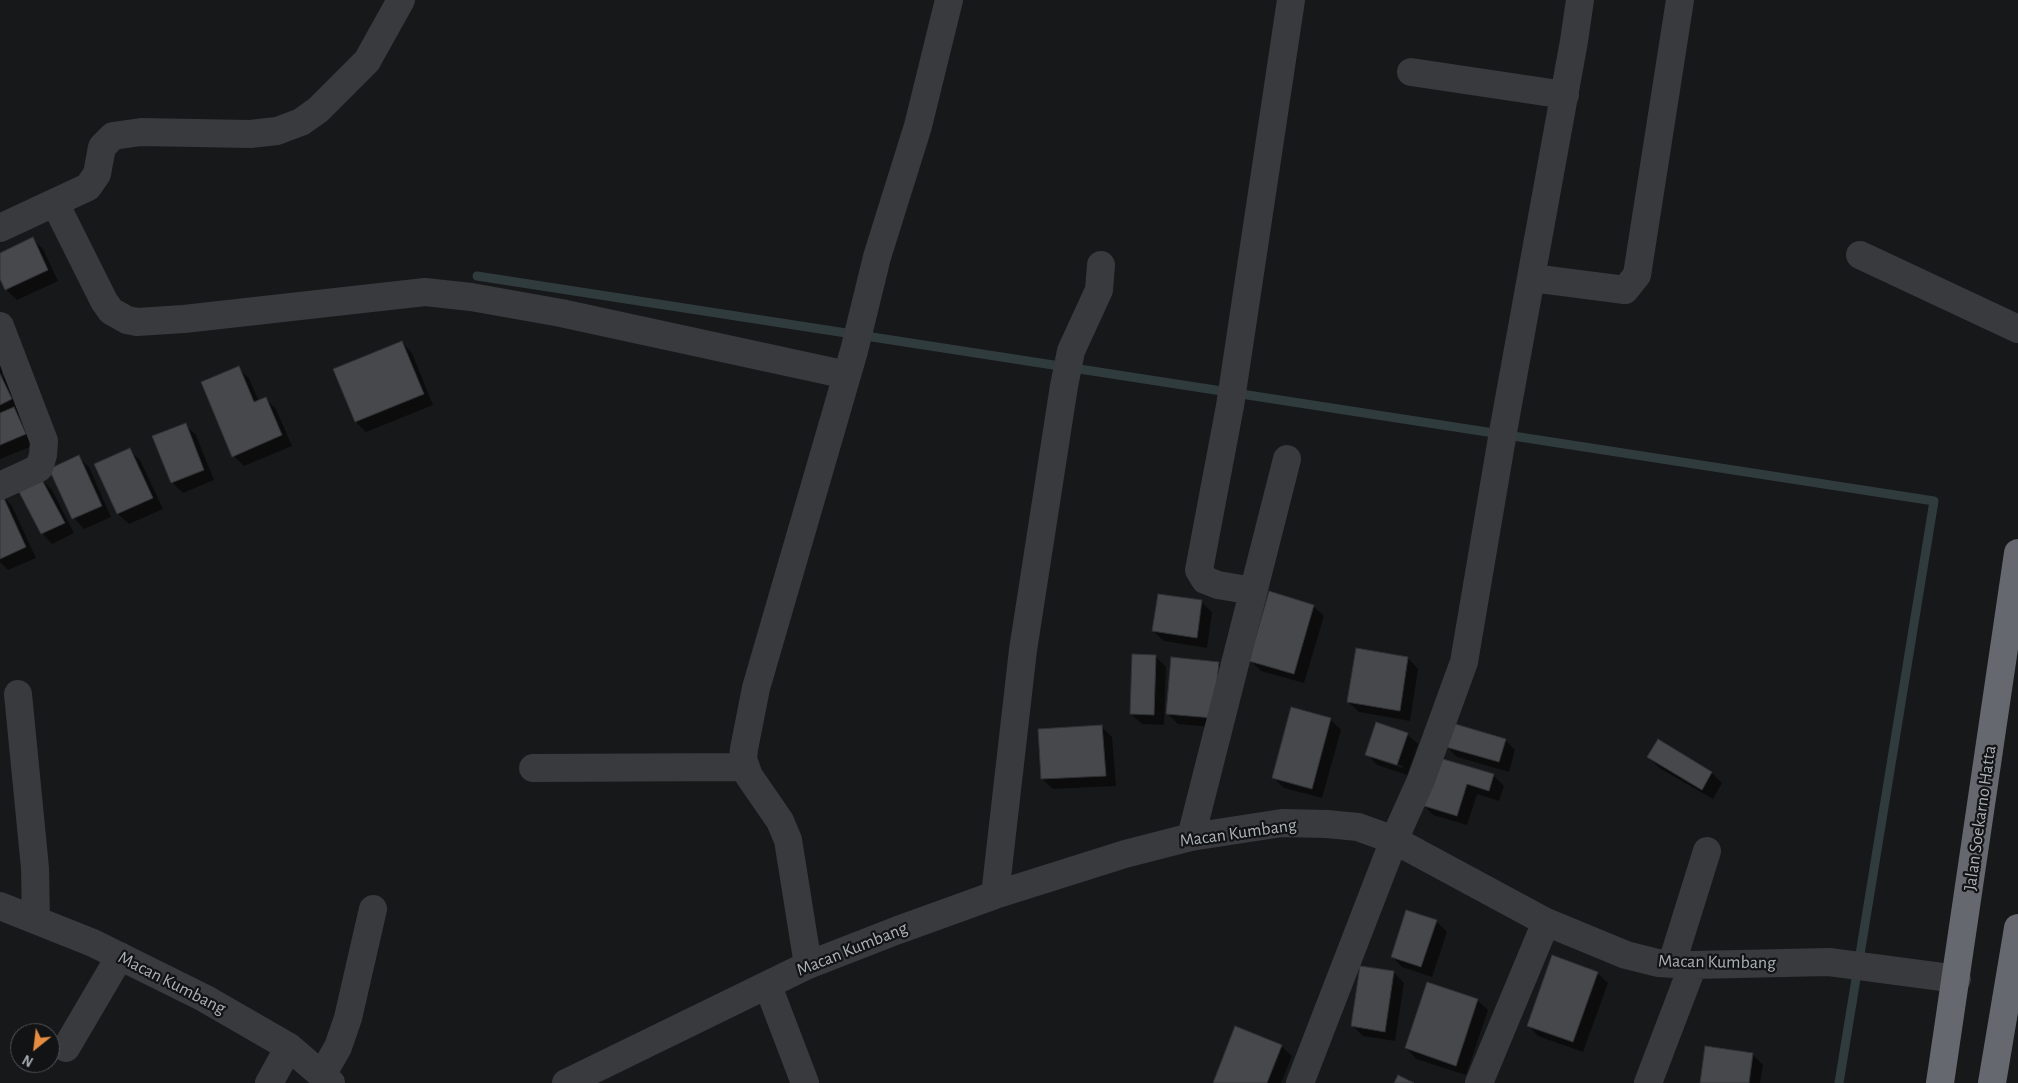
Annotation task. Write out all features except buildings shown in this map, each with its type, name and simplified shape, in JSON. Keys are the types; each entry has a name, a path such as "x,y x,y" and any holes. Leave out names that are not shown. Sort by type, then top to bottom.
{"highway":[{"name":"Jalan Soekarno Hatta","path":"1940,1083 1957,978 2018,553"},
{"path":"1992,1083 2018,928"}],"street":[{"path":"0,228 88,187 97,174 102,147 113,136 141,132 250,134 277,131 301,122 318,110 367,62 401,0"},
{"path":"808,965 788,840 780,821 745,767 743,758 745,744 756,688 854,353 883,238 918,126 949,0"},
{"path":"1253,591 1205,580 1199,570 1230,406 1290,0"},
{"path":"1300,1083 1394,840 1421,780 1464,662 1505,420 1565,95 1580,0"},
{"path":"1532,278 1625,290 1637,276 1680,0"},
{"path":"1411,72 1565,95"},
{"path":"55,203 104,301 111,311 126,320 137,322 184,320 425,292 472,297 561,313 854,353"},
{"path":"1860,255 2018,329"},
{"path":"995,895 1023,650 1068,359 1099,290 1100,265"},
{"path":"0,326 44,440 43,455 38,468 0,486"},
{"path":"1192,837 1287,460"},
{"path":"18,694 35,868 36,920"},
{"path":"533,768 745,767"},
{"name":"Macan Kumbang","path":"579,1081 808,965 995,895 1125,854 1192,837 1282,823 1358,827 1394,840 1546,922 1626,955 1658,963 1829,962 1882,967 1957,978"},
{"path":"1648,1083 1682,964 1707,851"},
{"name":"Macan Kumbang","path":"0,906 120,956 204,998 289,1047 326,1079"},
{"path":"326,1079 348,1018 373,909"},
{"path":"1479,1083 1546,922"},
{"path":"66,1048 120,956"},
{"path":"768,986 805,1083"},
{"path":"269,1083 289,1047"}],"waterway":[{"path":"477,276 1934,501 1839,1083"}]}
